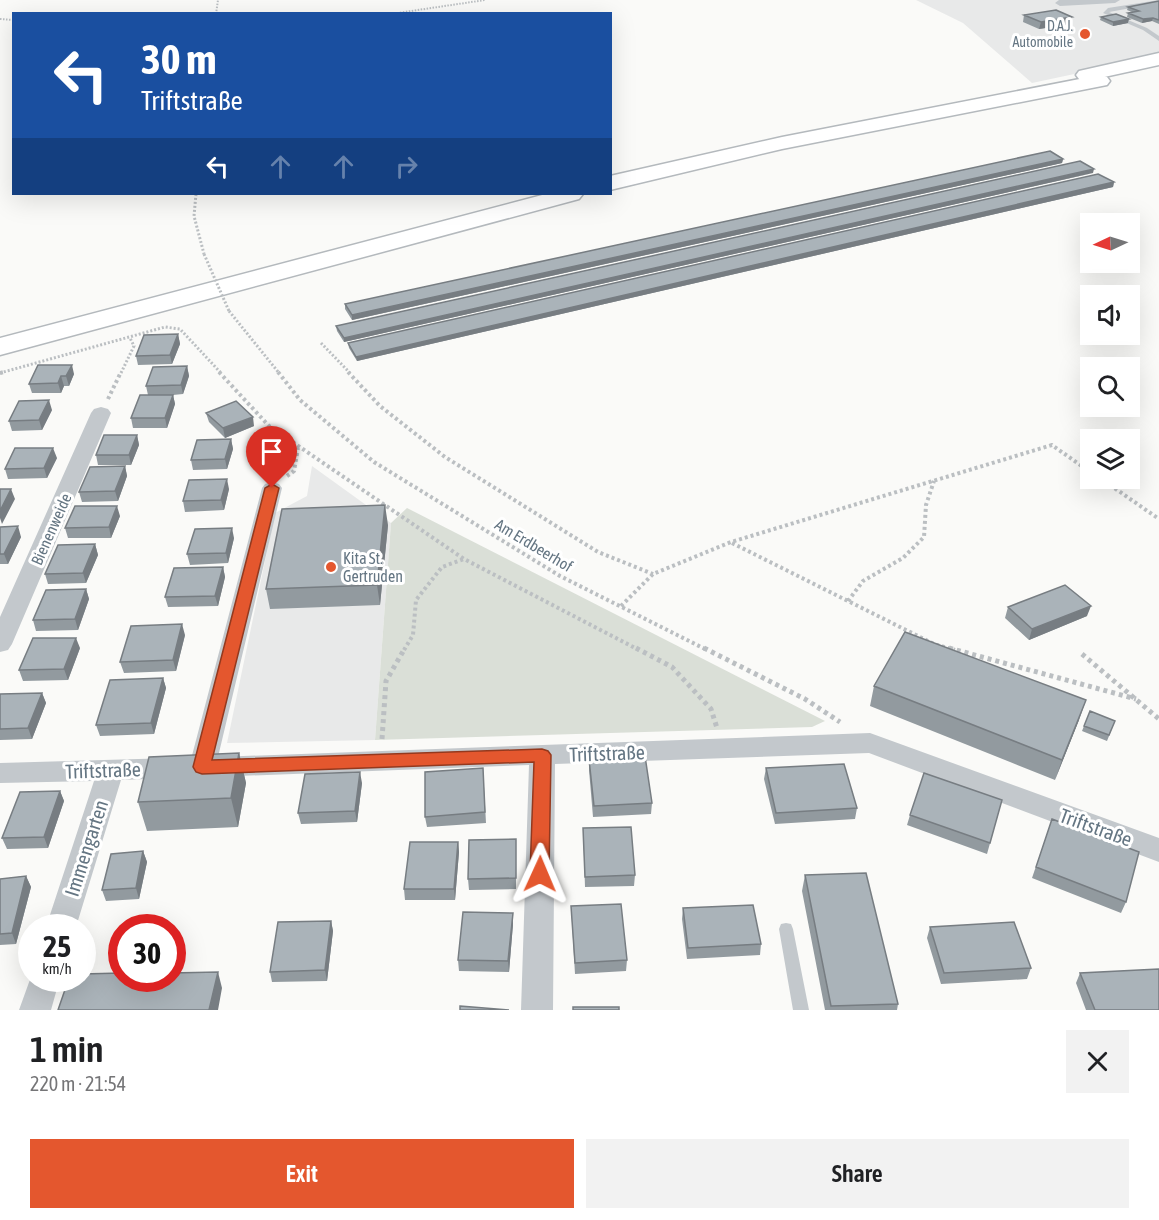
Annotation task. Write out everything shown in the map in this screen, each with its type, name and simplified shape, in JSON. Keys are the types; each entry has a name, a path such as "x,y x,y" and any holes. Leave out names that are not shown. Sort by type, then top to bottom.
{"main road":[{"path":"612,183 782,143 1093,78 1159,59"},
{"path":"612,174 774,137 1093,78 1159,70"},
{"path":"0,336 533,195"},
{"path":"0,347 567,195"}],"street":[{"path":"1060,3 1115,0"},
{"name":"Bienenweide","path":"0,644 101,413"},
{"path":"202,767 272,488"},
{"name":"Triftstraße","path":"0,773 870,743 1159,850"},
{"path":"537,1010 542,755"},
{"name":"Immengarten","path":"65,914 111,769"},
{"path":"35,1010 41,992"}],"lane":[{"path":"1159,1 1108,10 1107,13 1145,29 1159,38"},
{"path":"786,929 801,1010"}],"path":[{"path":"404,12 485,0"},
{"name":"Am Erdbeerhof","path":"196,195 194,216 204,254 229,311 300,400 374,462 560,576 806,699 870,743"},
{"path":"0,373 165,327 180,329 268,426 298,448 464,559 672,667 711,709 723,748"},
{"path":"101,413 134,346 130,338"},
{"path":"321,343 380,406 445,457 598,552 653,574"},
{"path":"621,606 653,574 731,542 1052,445 1080,465"},
{"path":"272,488 294,471 298,448"},
{"path":"848,601 863,581 903,558 924,537 926,504 934,480"},
{"path":"1117,489 1159,519"},
{"path":"731,542 934,644 1136,699"},
{"path":"381,761 387,681 413,635 416,600 442,567 464,559"},
{"path":"1082,654 1159,719"}],"shaded area":[{"path":"916,0 1159,0 1159,56 1032,83 963,23"},
{"path":"312,466 391,523 375,740 227,743 275,513 307,496"},
{"path":"407,508 825,721 812,727 375,740 391,523"}],"building":[{"path":"1159,1 1159,20 1143,19 1128,13 1139,11 1128,7"},
{"path":"1056,10 1072,17 1041,22 1024,15"},
{"path":"1116,14 1129,19 1113,22 1101,17"},
{"path":"1050,151 1063,159 352,315 345,304"},
{"path":"1080,161 1094,169 344,338 336,326"},
{"path":"1098,174 1114,182 356,357 348,343"},
{"path":"178,334 170,355 136,356 144,335"},
{"path":"38,365 72,365 66,376 61,376 58,383 29,384"},
{"path":"187,366 181,385 146,386 153,367"},
{"path":"140,395 173,395 165,418 131,418"},
{"path":"49,400 39,420 9,421 19,401"},
{"path":"236,401 253,417 223,428 206,413"},
{"path":"104,435 137,435 129,455 96,455"},
{"path":"231,439 225,459 191,460 197,440"},
{"path":"15,448 53,448 44,468 5,469"},
{"path":"125,466 115,491 79,492 90,467"},
{"path":"227,479 221,500 183,501 189,480"},
{"path":"0,489 11,489 0,511"},
{"name":"Kita St. Gertruden","path":"385,505 377,585 266,589 282,509"},
{"path":"75,506 117,506 109,527 65,528"},
{"path":"18,526 4,554 0,554 0,527"},
{"path":"232,528 226,553 187,554 195,529"},
{"path":"95,544 83,573 45,574 58,545"},
{"path":"223,567 215,596 165,597 174,568"},
{"path":"1065,585 1091,606 1032,629 1008,607"},
{"path":"86,589 75,619 33,620 46,590"},
{"path":"182,624 173,660 120,662 131,626"},
{"path":"905,632 1086,700 1062,760 874,686"},
{"path":"33,638 76,638 64,669 19,670"},
{"path":"163,678 151,723 96,725 110,680"},
{"path":"42,693 28,728 0,729 0,694"},
{"path":"1090,711 1115,721 1109,735 1084,726"},
{"path":"239,753 231,798 138,802 149,757"},
{"path":"645,756 652,803 594,806 589,759"},
{"path":"844,764 857,808 776,813 766,768"},
{"path":"483,768 485,812 425,817 425,772"},
{"path":"360,772 355,811 298,813 305,774"},
{"path":"924,773 1002,800 990,843 910,815"},
{"path":"60,791 44,837 2,838 20,792"},
{"path":"1052,819 1139,852 1126,902 1036,867"},
{"path":"631,827 635,875 585,877 583,828"},
{"path":"516,839 516,878 468,879 469,840"},
{"path":"410,842 458,842 454,889 404,889"},
{"path":"143,851 136,888 102,890 111,854"},
{"path":"866,873 898,1004 831,1006 805,875"},
{"path":"26,876 12,933 0,934 0,879"},
{"path":"621,904 627,960 575,963 571,906"},
{"path":"753,905 761,944 688,948 683,908"},
{"path":"463,912 513,913 508,961 458,960"},
{"path":"331,921 325,970 270,972 278,922"},
{"path":"1014,922 1031,968 944,973 930,927"},
{"path":"1159,969 1159,1010 1095,1010 1080,973"},
{"path":"218,972 209,1010 58,1010 64,992 96,992 96,974 108,973 108,992 186,992 186,973"},
{"path":"460,1006 509,1010 460,1010"},
{"path":"573,1007 619,1007 619,1010 573,1010"}],"place":[{"name":"D.A.J. Automobile","path":"1085,34"},
{"name":"Kita St. Gertruden","path":"331,567"}],"route":[{"path":"272,488 202,767 542,755 540,874"}]}
